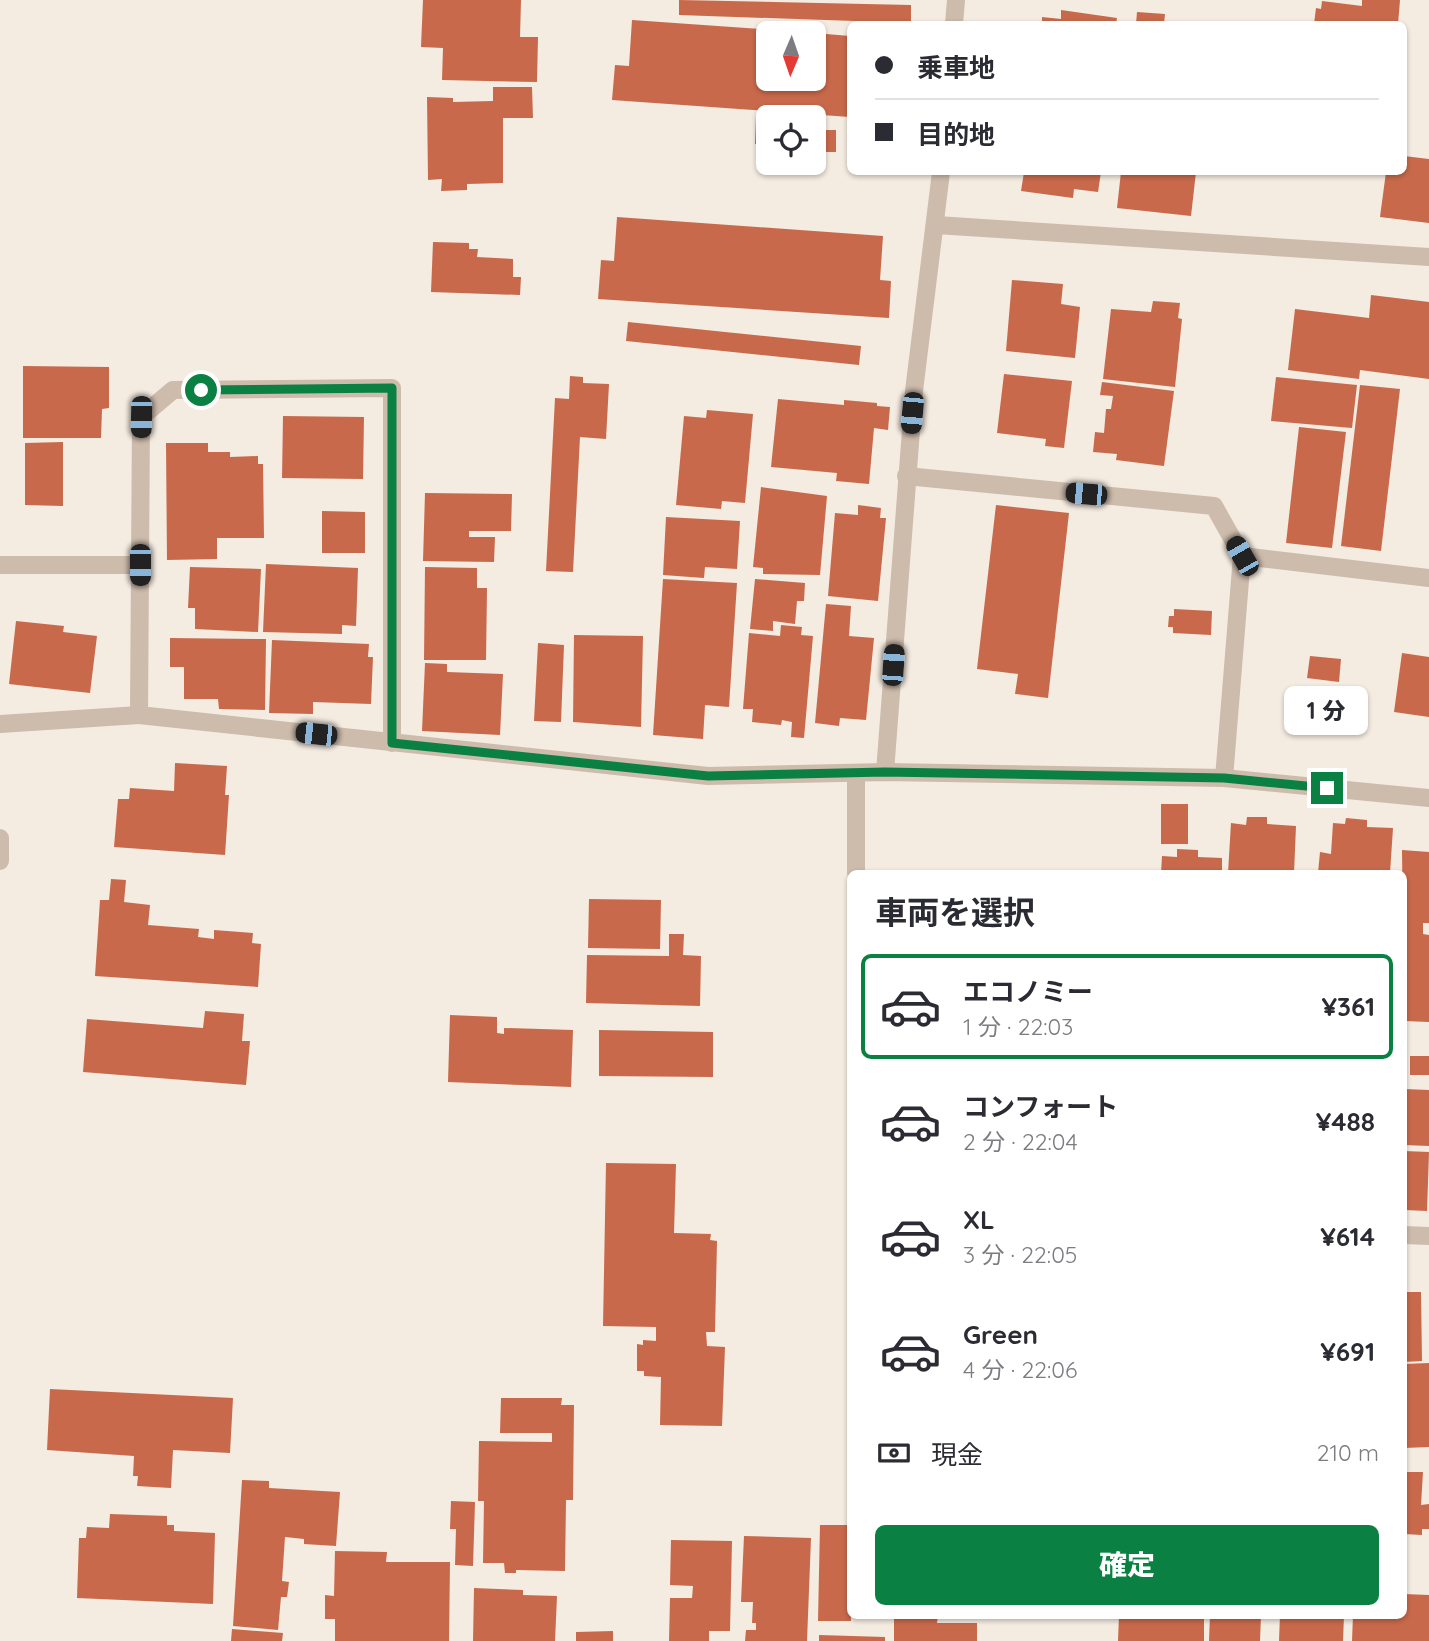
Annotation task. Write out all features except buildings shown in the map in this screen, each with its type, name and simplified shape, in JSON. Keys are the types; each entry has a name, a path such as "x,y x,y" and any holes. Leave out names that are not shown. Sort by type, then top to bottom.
{"street":[{"path":"954,21 956,0"},
{"path":"885,772 906,476 941,175"},
{"path":"936,225 1429,257"},
{"path":"138,715 141,417 173,390 392,388 392,743"},
{"path":"906,476 1214,506 1242,556 1224,778"},
{"path":"1242,556 1429,578"},
{"path":"0,565 140,565"},
{"path":"0,724 138,715 708,776 885,772 1224,778 1429,798"},
{"path":"856,773 856,870"},
{"path":"0,838 0,861"},
{"path":"1407,1236 1429,1236"}],"route":[{"path":"201,390 392,388 392,743 708,776 885,772 1224,778 1327,788"}]}
